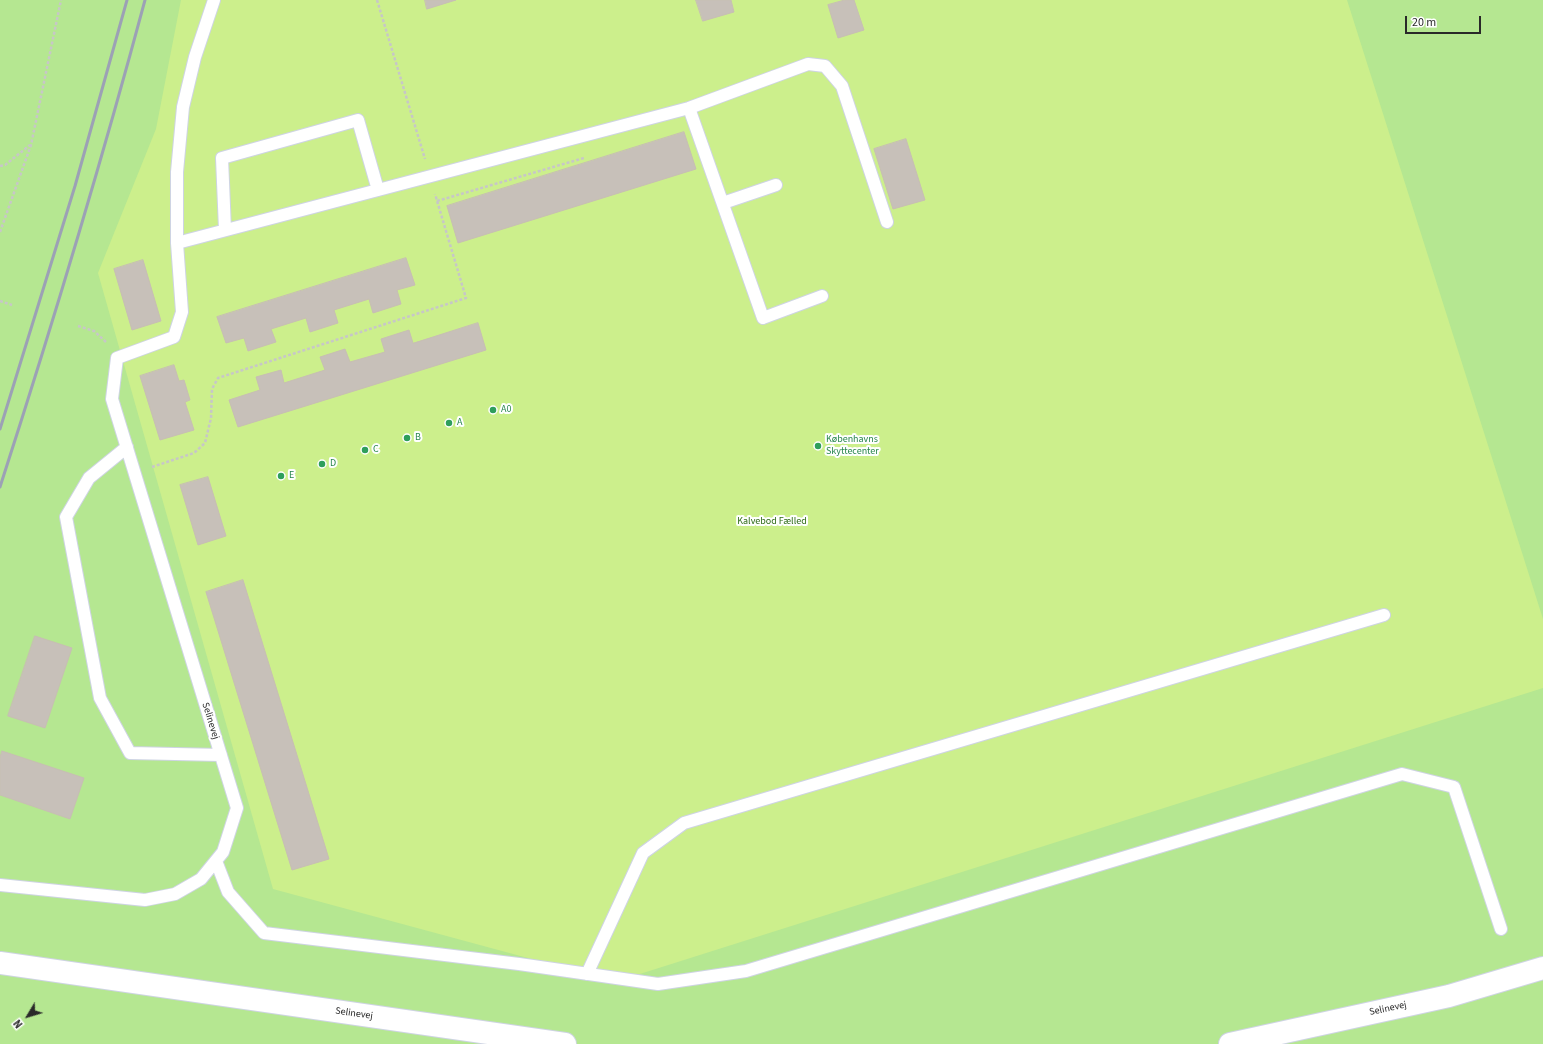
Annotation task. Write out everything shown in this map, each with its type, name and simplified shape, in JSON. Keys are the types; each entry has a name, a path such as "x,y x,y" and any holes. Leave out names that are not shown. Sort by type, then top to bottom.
{"street":[{"name":"Selinevej","path":"0,963 565,1044"},
{"name":"Selinevej","path":"1230,1044 1449,996 1543,968"}],"lane":[{"path":"117,358 174,337 182,312 176,243 178,172 183,106 195,57 214,0"},
{"path":"176,243 689,108 808,64 825,66 842,86 887,222"},
{"path":"689,108 763,318 822,296"},
{"path":"225,230 222,158 358,120 378,190"},
{"path":"723,203 776,185"},
{"name":"Selinevej","path":"0,885 145,900 175,894 201,879 223,852 237,808 112,399 117,358"},
{"path":"126,447 90,478 66,517 100,698 130,753 221,755"},
{"path":"588,974 643,853 684,823 1384,615"},
{"path":"216,861 228,892 264,933 520,964 658,984 746,971 1402,774 1454,787 1501,930"}],"path":[{"path":"0,232 31,145 61,0"},
{"path":"135,473 194,453 205,443 211,418 212,389 218,378 466,298 377,0"},
{"path":"0,166 5,165 31,145"},
{"path":"437,201 590,156"},
{"path":"0,301 12,305"},
{"path":"78,326 94,331 105,340 117,358"}],"green space":[{"name":"Københavns Skyttecenter","path":"0,0 1543,0 1543,1044 0,1044"},
{"name":"Københavns Skyttecenter","path":"181,0 1347,0 1543,619 1543,688 624,979 587,974 273,889 98,273 156,129"}],"building":[{"path":"425,0 456,0 427,9"},
{"path":"696,0 731,0 734,12 703,21"},
{"path":"845,0 854,0 864,30 838,38 828,5"},
{"path":"684,132 696,169 458,243 447,206"},
{"path":"906,139 925,200 893,209 874,149"},
{"path":"406,258 415,285 397,290 401,304 373,313 369,299 334,310 338,323 310,332 306,318 271,329 276,342 248,351 244,338 226,343 217,317"},
{"path":"143,260 161,321 132,330 114,269"},
{"path":"478,323 486,350 238,427 229,400 260,390 256,377 281,370 284,383 325,370 320,357 345,349 350,362 385,352 381,339 409,330 413,343"},
{"path":"174,365 179,381 184,380 190,400 185,402 194,430 160,440 140,376"},
{"path":"208,477 226,536 198,545 180,485"},
{"path":"243,580 329,859 292,870 206,592"},
{"path":"35,636 72,648 45,728 8,716"},
{"path":"2,751 84,778 70,819 0,795 0,758"}],"railway":[{"path":"0,429 75,186 127,0"},
{"path":"0,487 76,245 145,0"}],"place":[{"name":"A0","path":"493,410"},
{"name":"A","path":"449,423"},
{"name":"B","path":"407,438"},
{"name":"Københavns Skyttecenter","path":"818,446"},
{"name":"C","path":"365,450"},
{"name":"D","path":"322,464"},
{"name":"E","path":"281,476"}],"park label":[{"name":"Kalvebod Fælled","path":"772,522"}]}
